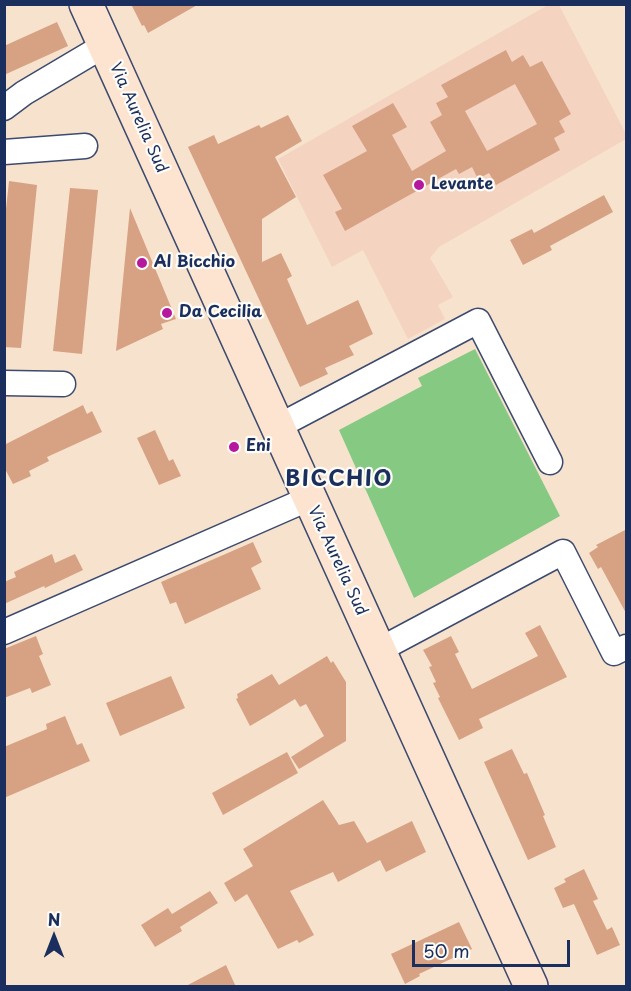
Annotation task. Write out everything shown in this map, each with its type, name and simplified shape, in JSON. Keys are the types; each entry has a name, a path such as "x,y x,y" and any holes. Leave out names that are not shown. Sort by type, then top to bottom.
{"main road":[{"name":"Via Aurelia Sud","path":"86,4 308,499 379,650 531,987"}],"street":[{"path":"4,108 24,93 105,45"},
{"path":"4,152 85,146"},
{"path":"277,427 478,321 550,462"},
{"path":"4,383 63,384"},
{"path":"4,632 308,499"},
{"path":"379,650 563,552 614,653 627,646"}],"shaded area":[{"name":"Levante","path":"548,5 559,5 626,134 626,139 439,247 430,258 453,297 438,305 445,319 408,339 363,250 332,267 278,159"}],"green space":[{"path":"475,349 560,516 414,598 339,430 422,386 418,378"}],"building":[{"path":"131,4 199,4 148,33"},
{"path":"57,22 68,46 4,75 4,46"},
{"path":"506,50 512,62 523,55 530,67 542,61 571,114 559,121 565,132 554,138 560,150 496,185 489,173 478,179 472,167 459,174 456,169 345,231 335,212 342,209 323,175 367,151 352,126 393,103 407,127 392,135 412,171 446,151 430,122 442,115 436,103 448,97 441,85","holes":["515,84 537,124 487,151 465,111"]},
{"path":"288,115 302,141 275,157 296,197 262,219 262,262 281,253 292,276 287,279 307,325 358,300 373,334 349,346 354,355 325,368 328,374 300,387 188,147 214,135 218,144 259,125 261,128"},
{"path":"9,181 37,185 21,348 4,347 4,228"},
{"path":"70,188 98,190 82,354 53,351"},
{"path":"604,195 613,212 550,246 552,250 523,265 510,240 532,229 534,233"},
{"path":"130,208 176,319 161,324 163,329 116,351"},
{"path":"83,405 87,414 92,411 102,432 47,457 49,461 29,471 31,476 13,484 4,467 4,445"},
{"path":"155,430 169,461 173,459 181,476 159,485 137,438"},
{"path":"627,529 627,615 601,567 598,569 589,553 598,547 596,545"},
{"path":"253,542 262,562 251,568 261,589 185,624 176,602 170,604 161,582"},
{"path":"52,554 55,563 75,554 83,570 4,604 4,582 16,577 14,572"},
{"path":"540,625 567,677 479,719 483,728 459,740 438,698 440,697 433,683 436,682 429,667 432,666 423,650 451,636 459,652 455,654 472,689 538,656 525,633"},
{"path":"36,636 43,654 39,656 51,685 32,693 30,688 4,698 4,649"},
{"path":"327,656 331,663 333,661 346,682 346,741 299,769 291,757 324,736 306,704 300,707 295,699 250,726 236,699 237,694 272,674 279,685"},
{"path":"171,676 185,708 120,736 106,703"},
{"path":"65,716 77,745 82,743 90,761 4,798 4,747 47,729 46,724"},
{"path":"512,749 524,774 527,773 556,847 528,860 484,762"},
{"path":"287,752 298,773 223,815 212,793"},
{"path":"323,800 339,825 354,821 367,843 412,821 426,852 386,872 380,860 338,882 333,872 290,891 314,935 299,943 297,940 278,949 247,894 235,902 224,883 253,866 243,849"},
{"path":"584,869 598,899 593,901 607,930 612,927 620,945 597,955 574,904 563,908 554,888 566,882 564,879"},
{"path":"210,891 218,903 180,927 182,931 155,947 141,925 168,908 172,914"},
{"path":"459,922 472,949 419,974 420,976 405,984 391,954"},
{"path":"226,965 236,987 184,987"}],"place":[{"name":"Levante","path":"419,185"},
{"name":"Al Bicchio","path":"142,263"},
{"name":"Da Cecilia","path":"167,313"},
{"name":"Eni","path":"234,447"}],"district":[{"name":"BICCHIO","path":"339,480"}]}
